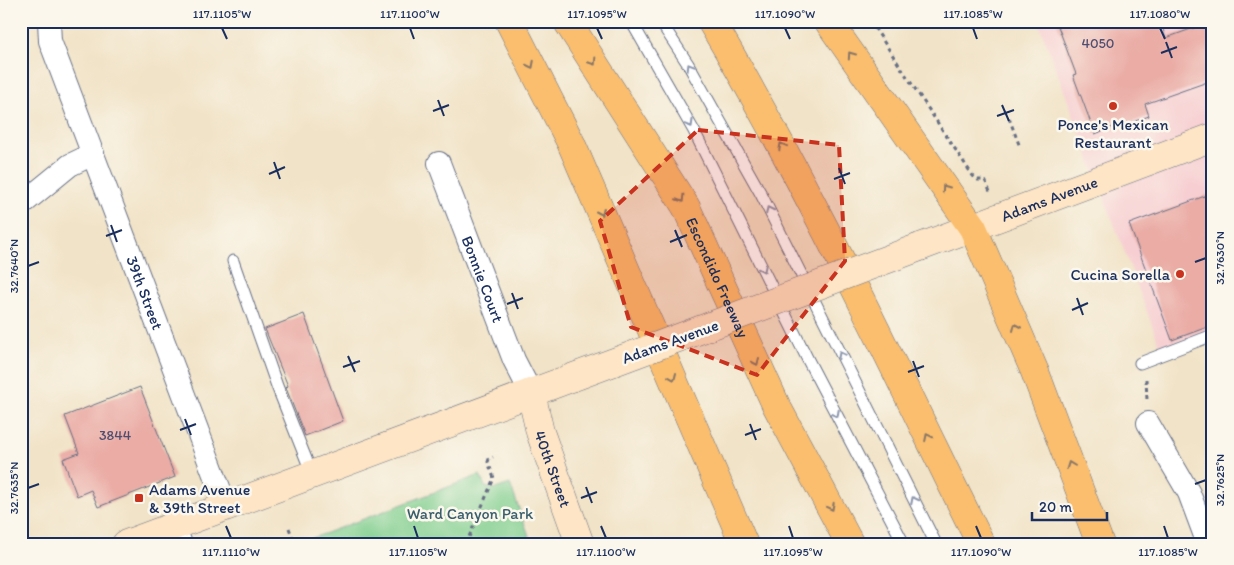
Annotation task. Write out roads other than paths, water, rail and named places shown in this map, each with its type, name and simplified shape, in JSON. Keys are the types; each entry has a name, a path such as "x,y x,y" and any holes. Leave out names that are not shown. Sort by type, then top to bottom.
{"highway":[{"path":"509,21 571,143 744,544"},
{"name":"Escondido Freeway","path":"567,21 686,207 776,405 850,544"},
{"path":"711,21 753,92 829,236 980,544"},
{"path":"828,21 973,228 1035,372 1100,544"}],"main road":[{"name":"Adams Avenue","path":"126,544 177,535 226,506 1213,137"},
{"name":"40th Street","path":"531,393 540,432 580,544"}],"street":[{"name":"39th Street","path":"49,21 50,41 226,506"},
{"path":"21,205 70,165 93,154"},
{"name":"Bonnie Court","path":"439,163 514,360 531,393"},
{"path":"1148,423 1189,493 1208,544"}],"lane":[{"path":"631,21 694,131 808,360 904,544"},
{"path":"660,21 688,64 761,194 936,544"},
{"path":"233,261 277,386 312,474"},
{"path":"1140,362 1213,335"}],"place":[{"name":"Ponce's Mexican Restaurant","path":"1113,106"},
{"name":"Cucina Sorella","path":"1180,274"},
{"name":"Adams Avenue & 39th Street","path":"139,498"}],"park label":[{"name":"Ward Canyon Park","path":"470,513"}]}
